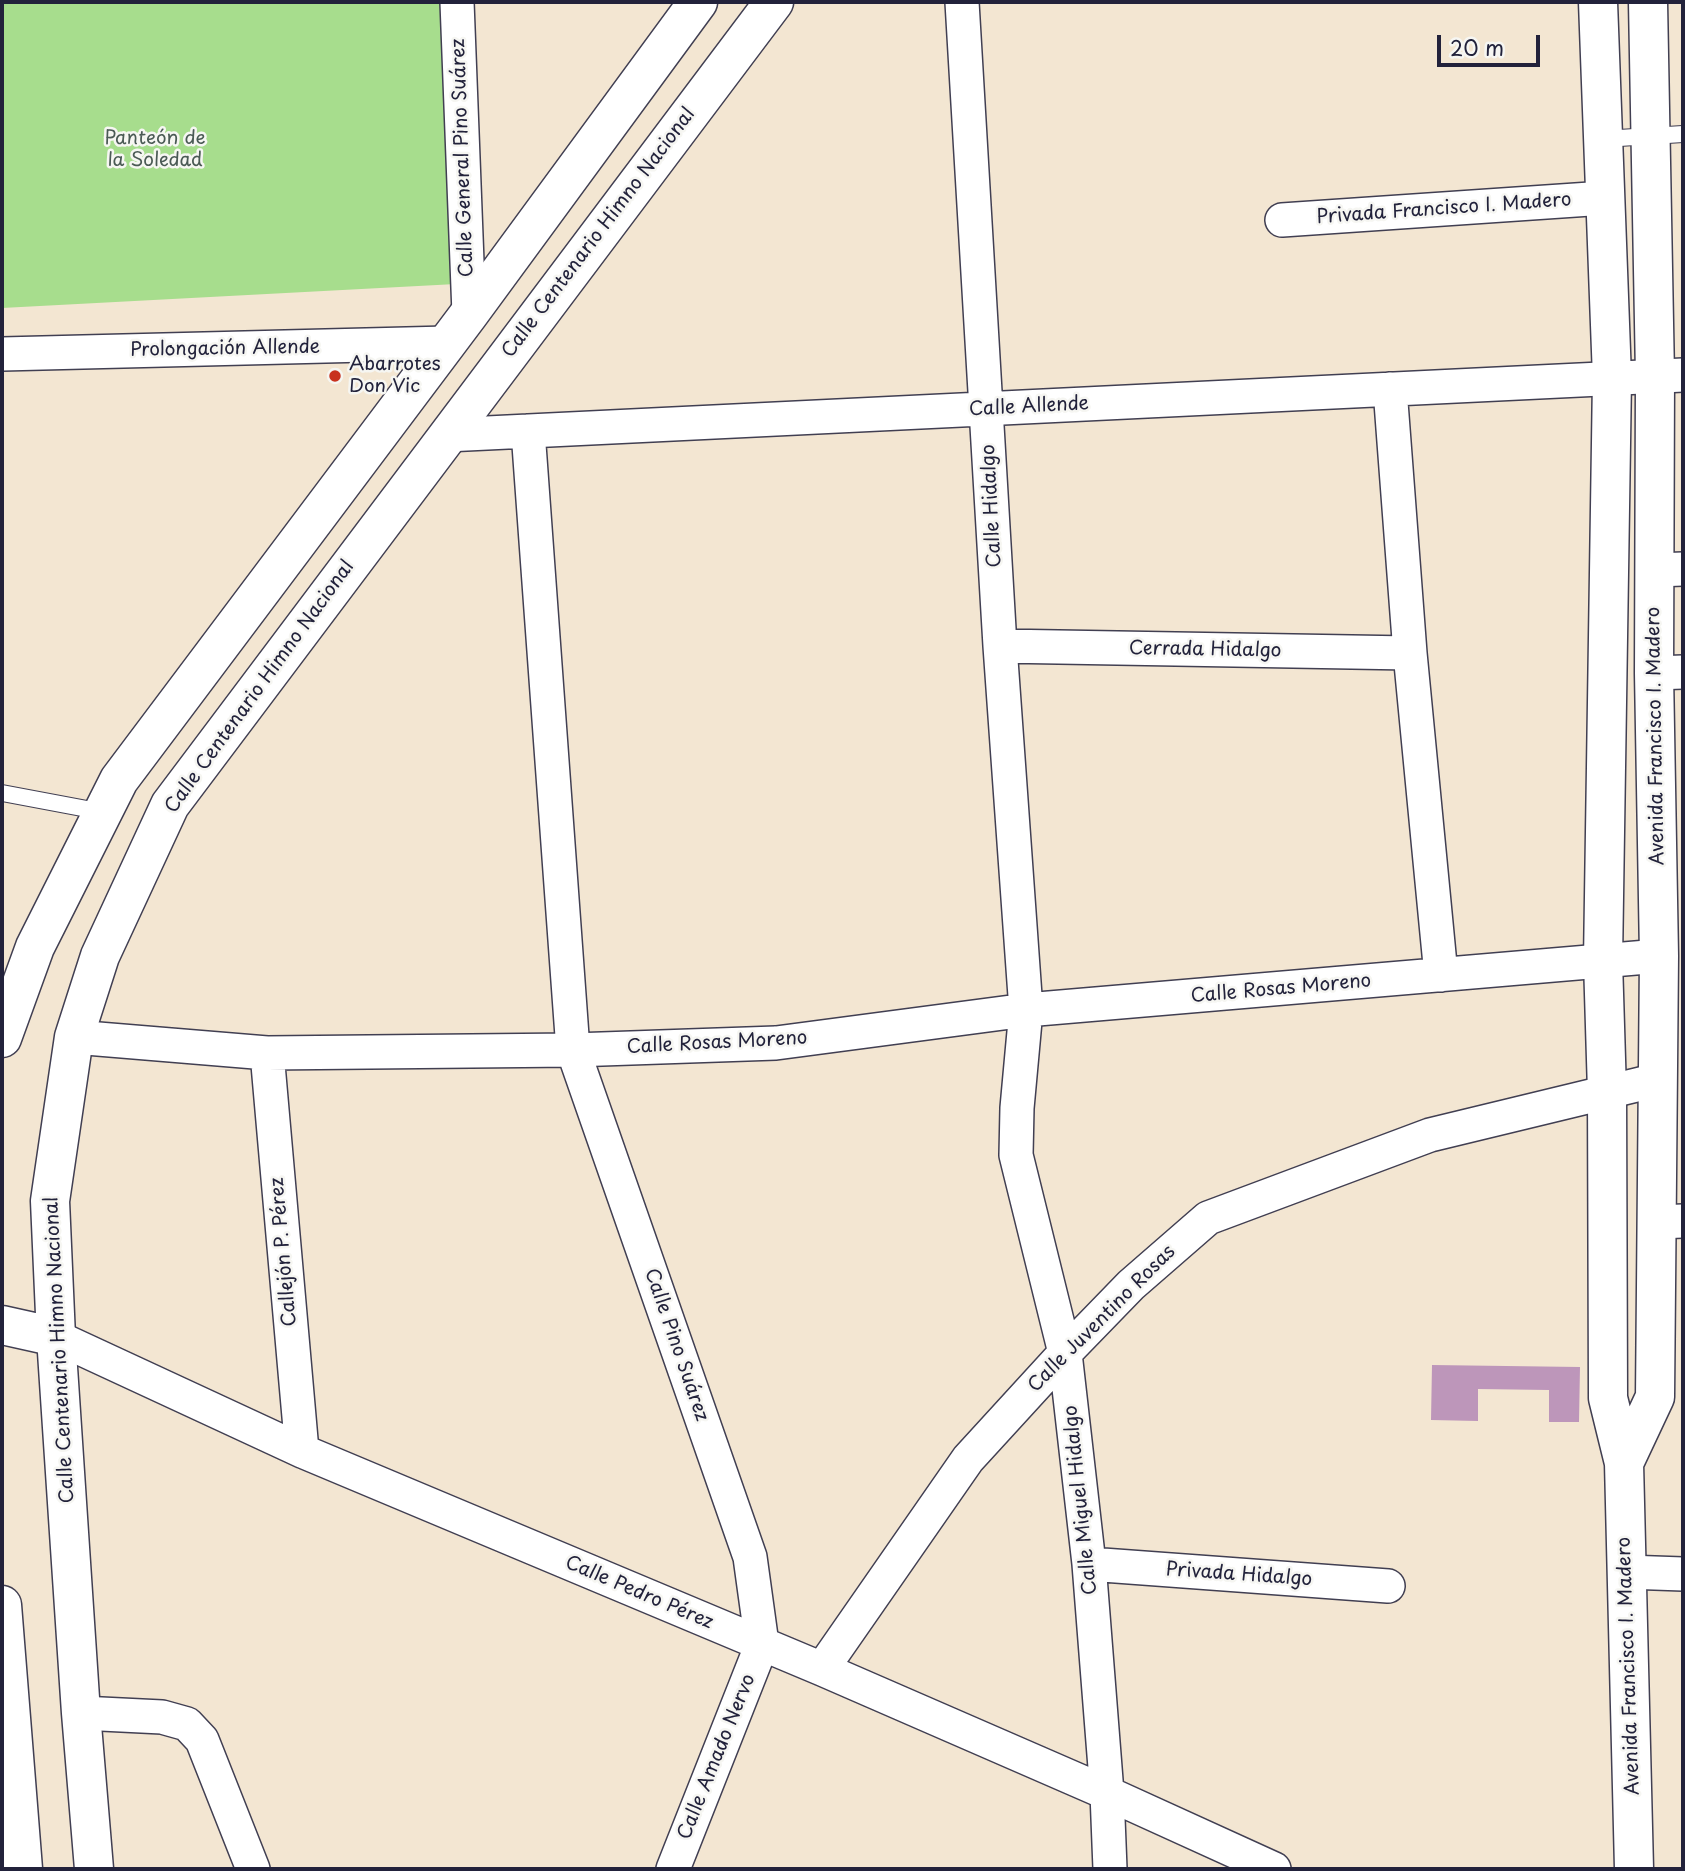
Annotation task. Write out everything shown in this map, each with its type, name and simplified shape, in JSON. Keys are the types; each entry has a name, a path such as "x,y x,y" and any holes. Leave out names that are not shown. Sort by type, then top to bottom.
{"main road":[{"path":"2,1038 35,947 119,780 698,2"},
{"name":"Calle Centenario Himno Nacional","path":"94,1869 56,1337 50,1201 74,1037 100,956 170,805 774,2"},
{"name":"Avenida Francisco I. Madero","path":"1598,2 1612,378 1603,961 1607,1092 1608,1398 1624,1463 1634,1869"},
{"name":"Avenida Francisco I. Madero","path":"1624,1463 1655,1397 1670,1222 1657,1080 1669,672 1667,135 1648,2"},
{"name":"Calle Pedro Pérez","path":"2,1325 56,1337"},
{"path":"2,1605 10,1815 23,1869"}],"street":[{"name":"Calle General Pino Suárez","path":"457,2 458,328"},
{"name":"Calle Hidalgo","path":"962,2 1000,646 1026,1010"},
{"name":"Privada Francisco I. Madero","path":"1282,220 1605,198"},
{"name":"Prolongación Allende","path":"2,354 458,328"},
{"name":"Calle Allende","path":"446,435 1669,375"},
{"path":"1390,389 1410,653 1441,975"},
{"name":"Calle Pino Suárez","path":"528,431 573,1050 750,1557 762,1644"},
{"name":"Cerrada Hidalgo","path":"1000,646 1410,653"},
{"name":"Calle Rosas Moreno","path":"74,1037 267,1052 573,1050 776,1043 1026,1010 1659,957"},
{"name":"Calle Miguel Hidalgo","path":"1026,1010 1017,1108 1016,1154 1065,1353 1089,1564 1107,1793 1110,1869"},
{"name":"Callejón P. Pérez","path":"267,1052 302,1451"},
{"name":"Calle Juventino Rosas","path":"822,1670 968,1459 1065,1353 1132,1285 1208,1217 1430,1135 1657,1080"},
{"name":"Calle Pedro Pérez","path":"56,1337 302,1451 762,1644 1107,1793 1274,1869"},
{"name":"Privada Hidalgo","path":"1089,1564 1388,1586"},
{"path":"1626,1572 1683,1574"},
{"name":"Calle Amado Nervo","path":"673,1869 762,1644"},
{"path":"81,1713 162,1717 187,1724 202,1740 253,1869"}],"lane":[{"path":"1603,139 1667,135"},
{"path":"2,793 103,812"}],"green space":[{"name":"Panteón de la Soledad","path":"2,2 441,2 456,284 2,308"}],"building":[{"path":"1432,1365 1580,1367 1579,1422 1549,1422 1549,1390 1478,1389 1478,1421 1431,1420"}],"place":[{"name":"Abarrotes Don Vic","path":"335,376"}]}
